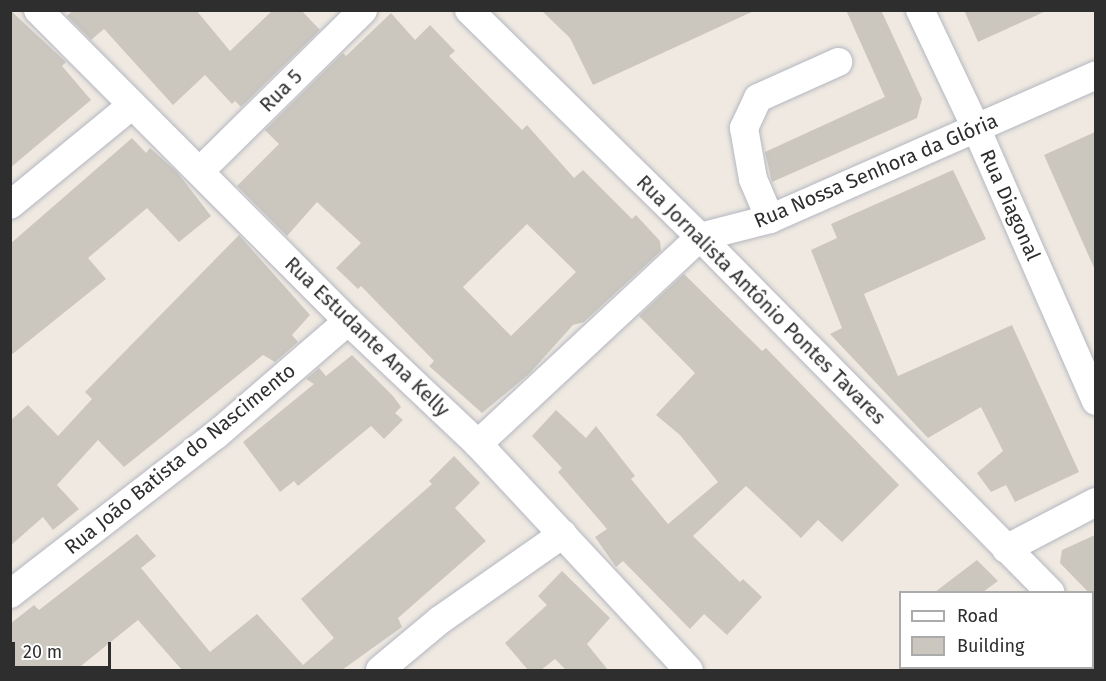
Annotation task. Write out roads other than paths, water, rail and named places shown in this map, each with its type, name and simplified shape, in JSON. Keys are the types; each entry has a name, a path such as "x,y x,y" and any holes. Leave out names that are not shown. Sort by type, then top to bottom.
{"street":[{"name":"Rua Estudante Ana Kelly","path":"38,10 131,106 200,171 348,321 478,444 689,670"},
{"name":"Rua 5","path":"200,171 363,10"},
{"name":"Rua Jornalista Antônio Pontes Tavares","path":"469,10 700,237 1049,591"},
{"name":"Rua Diagonal","path":"920,10 977,130 1095,401"},
{"path":"770,219 753,179 744,128 758,98 838,62"},
{"name":"Rua Nossa Senhora da Glória","path":"478,444 700,237 770,219 977,130 1095,75"},
{"path":"10,205 131,106"},
{"name":"Rua João Batista do Nascimento","path":"10,594 216,435 348,321"},
{"path":"1006,549 1095,502"},
{"path":"380,670 440,620 563,534"}]}
